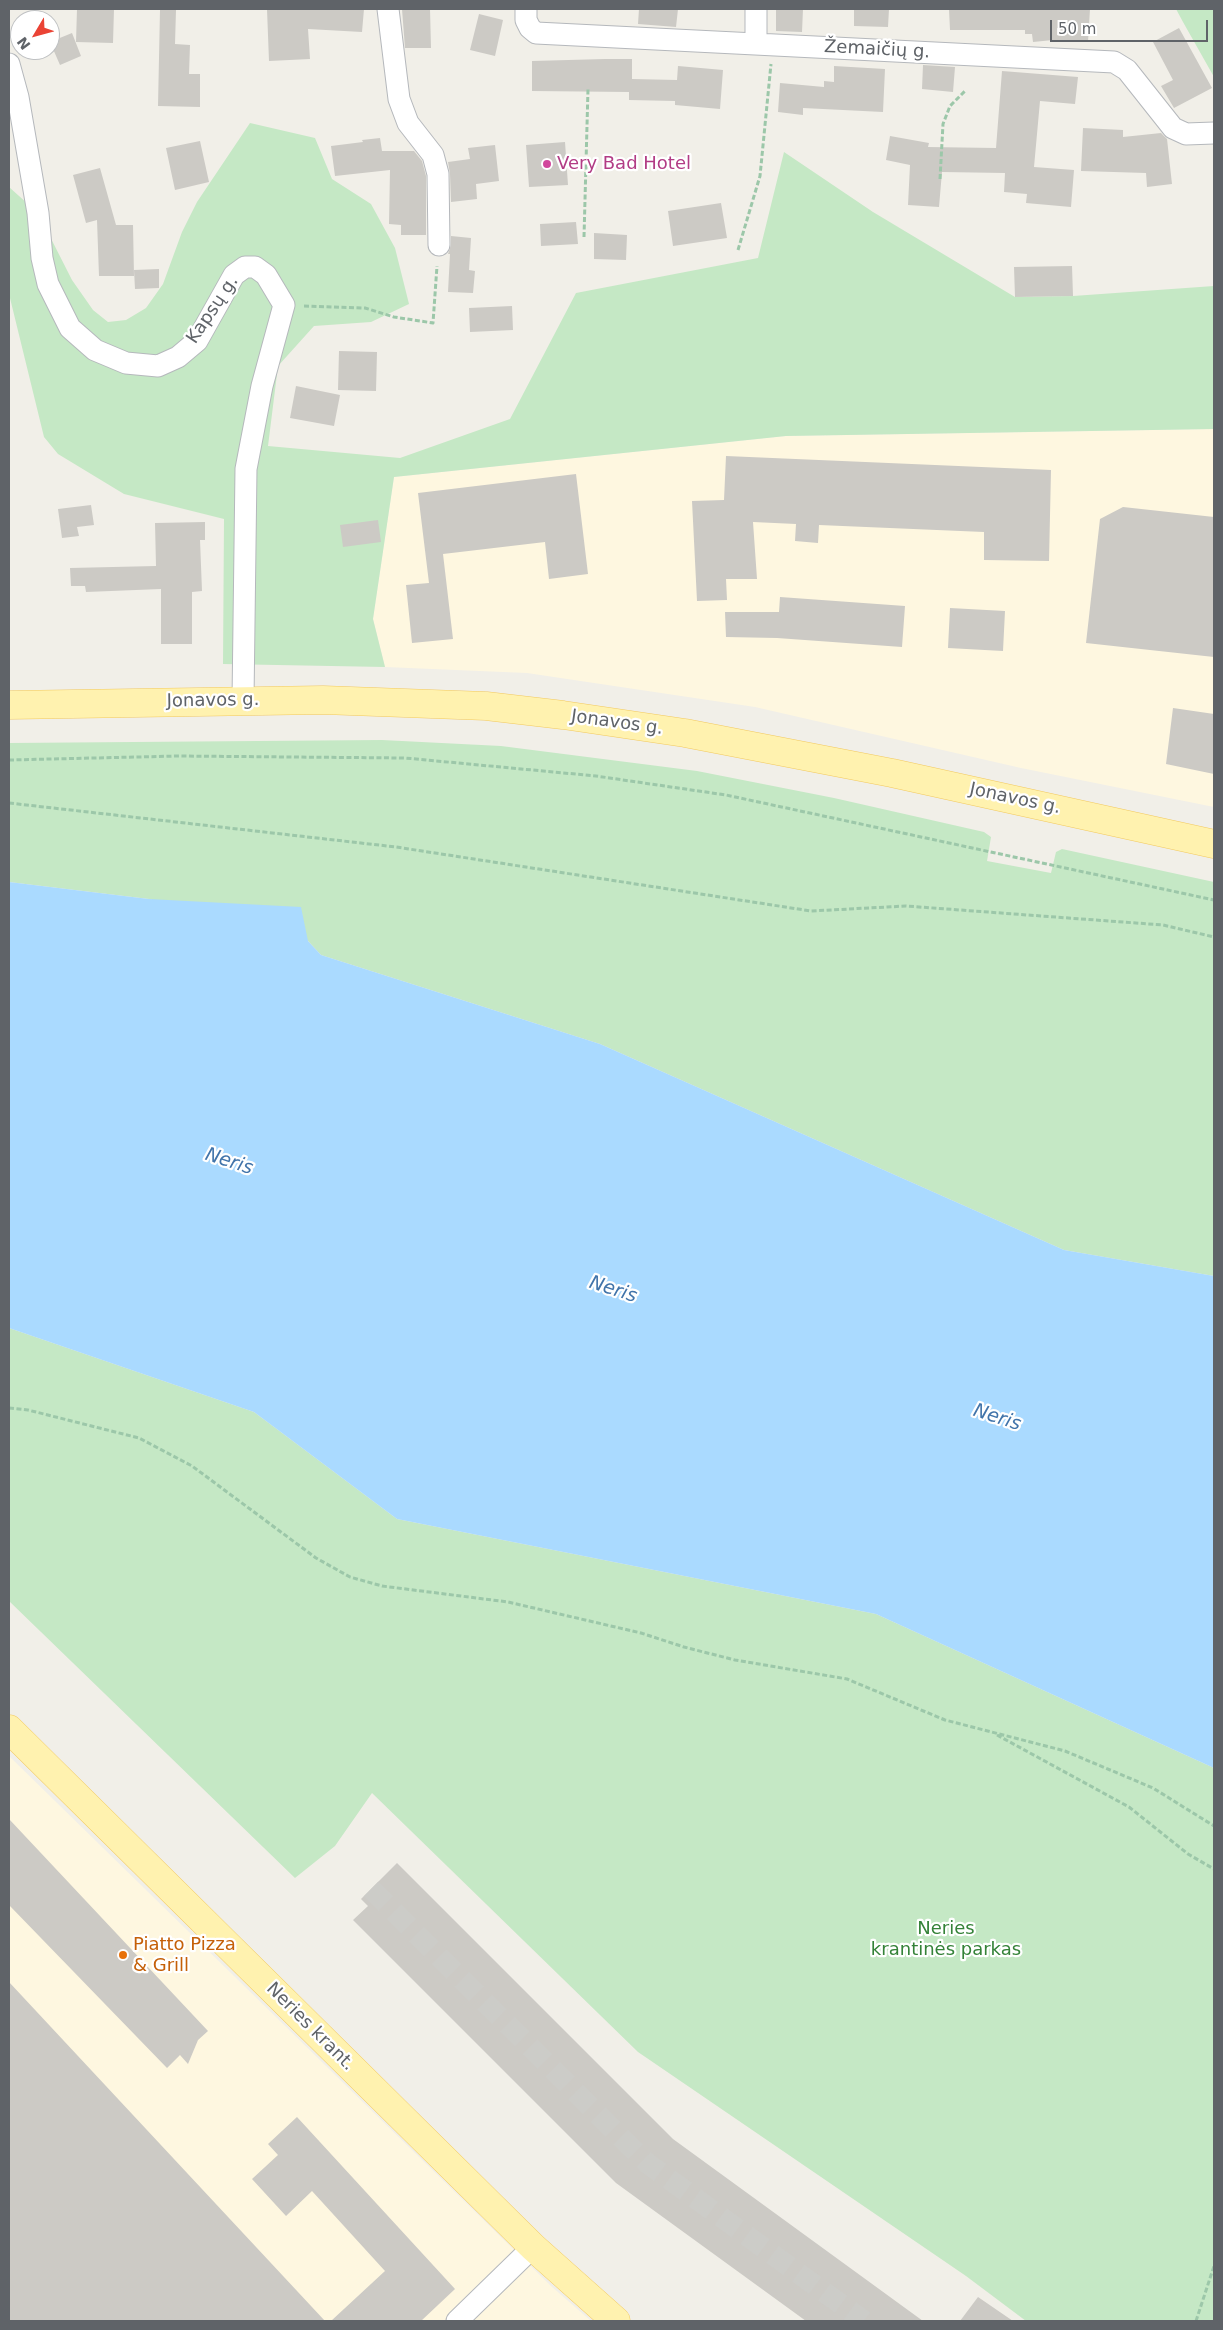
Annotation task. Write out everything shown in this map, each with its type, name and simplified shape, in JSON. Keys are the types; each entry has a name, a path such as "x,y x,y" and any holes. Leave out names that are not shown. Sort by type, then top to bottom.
{"main road":[{"name":"Jonavos g.","path":"9,705 243,700 388,701 486,706 686,733 892,773 1214,844"},
{"name":"Neries krant.","path":"9,1729 533,2247 616,2321"}],"street":[{"path":"388,9 400,100 408,124 433,155 438,174 439,245"},
{"name":"Žemaičių g.","path":"526,9 526,20 530,28 536,33 1114,62 1127,70 1173,128 1186,134 1214,134"},
{"path":"756,9 764,44"},
{"name":"Kapsų g.","path":"9,64 18,97 38,213 42,258 48,284 70,328 96,350 126,363 158,366 178,358 196,341 234,275 245,267 256,267 266,275 284,305"},
{"path":"243,700 246,469 262,386 284,305"},
{"path":"457,2321 533,2247"}],"path":[{"path":"738,250 760,176 764,44"},
{"path":"584,237 588,90"},
{"path":"940,179 943,124 950,106 966,90"},
{"path":"284,305 365,308 394,317 433,323 439,245"},
{"path":"9,760 179,756 405,758 596,776 726,795 1214,900"},
{"path":"9,803 396,847 811,911 906,906 1163,925 1214,937"},
{"path":"9,1408 28,1410 139,1438 192,1466 316,1558 350,1577 382,1586 508,1602 641,1633 684,1647 735,1660 847,1678 945,1720 1065,1751 1153,1788 1214,1826"},
{"path":"992,1732 1129,1807 1188,1854 1214,1870"},
{"path":"1196,2321 1214,2266"}],"shaded area":[{"path":"1214,429 1214,807 1021,768 755,707 527,673 385,667 373,619 394,477 786,436"},
{"path":"9,1756 551,2286 591,2321 9,2321"}],"green space":[{"path":"1176,9 1214,9 1214,77 1183,22"},
{"path":"250,123 315,138 332,179 371,204 395,248 409,304 371,322 314,326 278,366 268,446 400,458 510,419 576,293 758,258 784,152 873,212 1015,297 1073,296 1214,286 1214,429 786,436 394,477 373,619 385,667 223,664 224,519 124,494 58,454 44,437 9,294 9,187 38,213 72,280 93,310 108,322 126,320 146,308 163,284 182,232 197,202"},
{"path":"382,740 501,746 697,771 834,798 984,832 991,837 987,861 1051,873 1056,852 1062,849 1214,882 1214,1276 1064,1250 600,1044 321,955 308,941 149,899 9,882 9,743"},
{"name":"Neries krantinės parkas","path":"9,1328 254,1412 397,1519 876,1614 1214,1768 1214,2321 1026,2321 966,2276 638,2052 372,1793 335,1846 295,1878 9,1601"}],"water":[{"name":"Neris","path":"9,882 149,899 301,907 308,941 321,955 600,1044 1064,1250 1214,1276 1214,1768 876,1614 397,1519 254,1412 9,1328"}],"building":[{"path":"77,9 114,9 113,43 76,42"},
{"path":"267,9 364,9 362,32 308,29 310,59 269,61"},
{"path":"402,9 430,9 431,48 405,48"},
{"path":"639,9 678,9 676,27 638,24"},
{"path":"776,9 803,9 802,32 776,31"},
{"path":"854,9 889,9 888,27 854,26"},
{"path":"949,9 1090,9 1088,42 1053,40 1033,42 1032,34 1025,34 1025,30 950,30"},
{"path":"160,10 176,10 175,44 190,45 189,74 200,74 200,107 158,106"},
{"path":"479,14 503,20 495,56 470,50"},
{"path":"1179,28 1212,88 1174,108 1161,86 1173,80 1153,42"},
{"path":"72,33 81,56 60,65 58,60 60,60 60,38"},
{"path":"632,59 632,79 677,80 678,66 723,70 720,109 675,105 675,101 629,100 629,92 532,91 532,61"},
{"path":"923,65 955,67 953,92 922,89"},
{"path":"834,66 885,69 883,112 803,108 803,115 778,112 780,83 824,87 824,81 834,82"},
{"path":"1002,71 1078,77 1075,104 1040,101 1034,167 1074,170 1071,207 1026,203 1027,194 1004,192 1005,173 942,172 939,207 908,205 910,165 886,160 890,136 929,143 928,147 996,148"},
{"path":"1083,128 1123,130 1123,137 1161,133 1167,139 1172,184 1147,187 1146,173 1081,171"},
{"path":"380,138 382,151 414,151 422,161 426,176 426,235 401,235 401,225 389,224 390,170 335,176 331,146"},
{"path":"200,141 209,182 175,190 166,148"},
{"path":"565,142 568,185 529,187 526,145"},
{"path":"495,145 499,181 476,184 477,199 451,202 448,162 470,159 468,148"},
{"path":"100,168 116,225 133,225 134,276 99,276 97,220 86,223 73,175"},
{"path":"721,203 727,238 673,246 668,211"},
{"path":"576,222 578,244 541,246 540,224"},
{"path":"594,233 627,235 626,260 594,259"},
{"path":"451,236 471,238 469,270 475,271 473,293 448,292 450,254 448,254"},
{"path":"1072,266 1073,296 1015,297 1014,267"},
{"path":"159,269 159,288 135,289 134,270"},
{"path":"512,306 513,330 470,332 469,308"},
{"path":"339,351 377,352 376,391 338,390"},
{"path":"296,386 340,395 334,426 290,418"},
{"path":"726,456 1051,470 1049,561 984,560 984,532 819,525 818,543 795,541 796,524 753,522 757,579 726,579 727,600 697,601 692,501 724,500"},
{"path":"576,474 588,574 549,579 545,542 443,554 453,639 412,643 406,585 429,583 418,493"},
{"path":"91,505 94,525 77,527 79,536 62,538 58,509"},
{"path":"1123,507 1214,517 1214,657 1086,643 1100,519"},
{"path":"378,520 381,542 343,547 340,525"},
{"path":"205,522 205,540 200,540 202,591 192,592 192,644 161,644 161,589 86,592 85,586 71,586 70,568 156,566 155,523"},
{"path":"780,597 905,606 902,647 777,638 726,637 725,612 779,612"},
{"path":"950,608 1005,611 1003,651 948,648"},
{"path":"1173,708 1214,714 1214,774 1166,764"},
{"path":"9,1819 208,2031 198,2040 188,2064 180,2055 167,2068 9,1905"},
{"path":"397,1863 673,2139 923,2321 806,2321 616,2183 353,1920 368,1906 361,1899"},
{"path":"9,1982 325,2321 9,2321"},
{"path":"297,2117 455,2289 421,2321 331,2321 385,2271 312,2191 286,2216 252,2179 278,2155 268,2144"},
{"path":"978,2297 1013,2321 960,2321"}],"tunnel":[{"path":"371,1889 647,2163 864,2321"}],"place":[{"name":"Very Bad Hotel","path":"547,164"},
{"name":"Piatto Pizza & Grill","path":"123,1955"}]}
